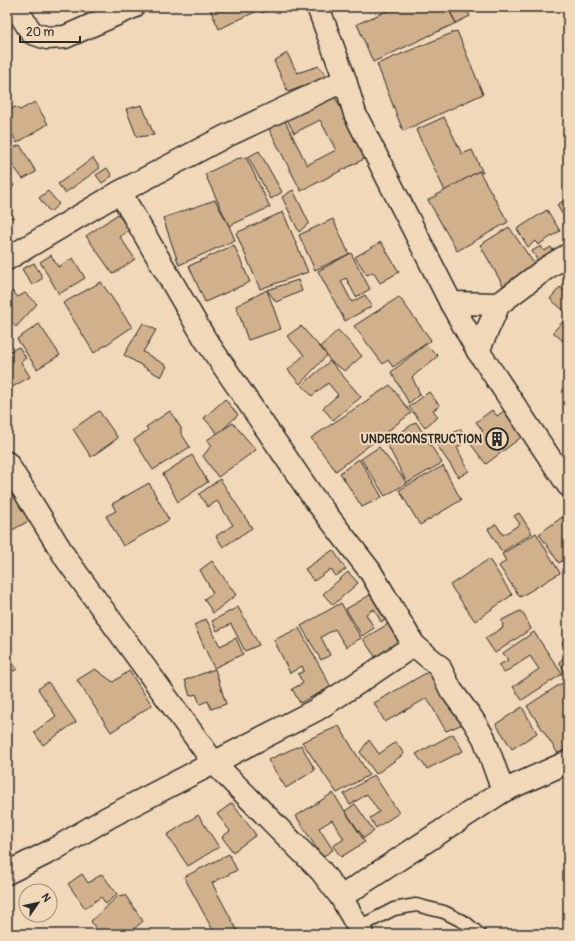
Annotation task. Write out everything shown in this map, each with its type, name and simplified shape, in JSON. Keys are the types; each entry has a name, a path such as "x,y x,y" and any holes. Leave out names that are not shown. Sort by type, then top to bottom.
{"street":[{"path":"15,7 32,33 47,38 66,37 133,7"},
{"path":"318,7 345,80 355,114 451,303 478,351 568,485"},
{"path":"7,259 120,192 224,137 345,80"},
{"path":"120,192 205,339 313,497 370,571 414,645 439,666 450,690 473,720 484,738 503,791"},
{"path":"478,351 499,304 548,266 568,255"},
{"path":"451,303 499,304"},
{"path":"7,463 67,560 214,763 320,871 341,897 360,930"},
{"path":"7,873 53,850 109,817 316,710 414,645"},
{"path":"341,897 503,791 568,762"}],"lane":[{"path":"360,930 394,910 416,905 444,912 466,923 479,934"}],"building":[{"path":"81,7 114,7 92,25"},
{"path":"209,7 253,7 255,12 219,29"},
{"path":"259,7 274,7 262,13"},
{"path":"396,7 447,7 456,23 373,62 357,24"},
{"path":"448,7 465,7 470,16 456,23"},
{"path":"457,31 483,94 403,131 377,64"},
{"path":"287,53 297,73 319,66 328,77 288,92 274,61"},
{"path":"333,93 366,158 301,191 268,127 284,119 307,165 336,150 320,120 294,133 286,117"},
{"path":"35,102 48,124 17,143 7,125 7,112 15,107 20,110"},
{"path":"142,105 154,135 137,137 126,109"},
{"path":"444,117 462,154 472,150 483,173 479,171 445,191 416,130"},
{"path":"20,145 36,172 23,179 11,163 7,166 7,151"},
{"path":"259,151 282,192 271,199 248,157"},
{"path":"246,157 270,207 229,226 205,174 236,159"},
{"path":"93,158 100,168 65,193 58,184"},
{"path":"107,168 112,176 102,183 96,175"},
{"path":"479,171 508,222 457,251 428,200"},
{"path":"7,173 14,186 7,192"},
{"path":"293,190 309,223 299,232 282,197"},
{"path":"48,191 59,204 50,212 39,198"},
{"path":"568,198 568,224 557,205"},
{"path":"215,200 235,240 179,265 163,218"},
{"path":"7,208 14,217 7,219"},
{"path":"547,210 560,231 538,245 535,241 528,247 517,229"},
{"path":"283,212 308,272 260,289 236,233"},
{"path":"118,214 129,230 120,237 135,259 113,274 86,236"},
{"path":"333,219 349,254 315,270 299,235"},
{"path":"509,227 535,265 504,287 480,245"},
{"path":"381,242 399,272 380,283 373,272 367,275 355,257"},
{"path":"234,245 250,282 205,302 189,266"},
{"path":"541,246 544,251 551,247 555,254 539,263 532,251"},
{"path":"351,253 370,289 356,297 346,278 341,281 352,302 365,295 372,306 345,321 318,271"},
{"path":"51,255 58,267 73,258 85,278 59,294 40,262"},
{"path":"34,263 43,278 32,285 22,269"},
{"path":"298,280 302,291 276,302 267,290"},
{"path":"101,282 132,327 94,353 63,303"},
{"path":"560,287 568,294 568,314 550,299"},
{"path":"267,290 281,329 248,340 236,306"},
{"path":"12,291 18,297 25,293 37,304 16,327 7,318 11,314 7,310 7,297"},
{"path":"399,297 431,340 393,367 388,360 383,364 354,326"},
{"path":"568,316 568,337 564,342 553,332"},
{"path":"143,323 156,330 143,352 167,366 161,377 124,355"},
{"path":"39,324 60,355 37,369 17,339"},
{"path":"301,326 327,355 300,384 288,370 304,355 287,336"},
{"path":"338,330 362,356 345,371 330,361 321,346"},
{"path":"426,344 438,356 412,377 420,394 409,403 391,372"},
{"path":"19,347 26,358 21,362 30,377 7,390 7,348 10,351"},
{"path":"330,361 361,397 333,420 323,408 338,395 328,383 312,396 302,385"},
{"path":"390,385 411,413 336,471 311,438"},
{"path":"429,392 440,406 433,410 438,417 425,427 409,407"},
{"path":"225,399 238,415 218,434 204,418"},
{"name":"UNDERCONSTRUCTION","path":"492,410 497,416 505,410 524,435 486,464 469,442 483,431 476,422"},
{"path":"99,411 118,438 91,457 73,429"},
{"path":"170,411 181,428 181,433 190,447 153,470 134,440 148,430 146,427"},
{"path":"416,422 442,463 407,483 386,442"},
{"path":"233,423 256,450 218,477 203,456 212,445 207,440"},
{"path":"460,429 467,440 457,448 469,471 459,477 436,444"},
{"path":"379,447 407,483 385,496 361,459"},
{"path":"192,455 208,482 178,502 163,474"},
{"path":"359,459 382,497 362,507 340,473"},
{"path":"443,466 461,500 420,525 399,490"},
{"path":"220,479 252,528 223,547 216,536 233,525 217,501 208,507 199,494"},
{"path":"149,483 169,520 123,546 106,516 116,511 112,504"},
{"path":"16,489 34,518 7,533 7,494"},
{"path":"519,513 532,533 502,552 488,529 496,524 503,535 520,524 514,516"},
{"path":"565,515 568,519 568,557 559,563 539,534"},
{"path":"536,533 560,573 520,597 499,566 506,561 502,554"},
{"path":"333,550 346,569 336,576 331,569 314,581 305,569"},
{"path":"489,559 512,595 475,621 450,585"},
{"path":"212,561 236,595 213,613 204,599 213,593 200,570"},
{"path":"348,572 358,583 333,605 323,594"},
{"path":"375,592 390,616 381,622 374,609 366,614 374,628 362,636 346,609"},
{"path":"341,603 361,638 346,647 335,629 321,637 330,655 321,660 301,626"},
{"path":"238,607 259,645 245,651 231,624 217,631 212,621"},
{"path":"520,611 524,614 531,629 495,653 485,638 503,628 502,620"},
{"path":"206,619 220,646 236,638 243,654 214,668 194,625"},
{"path":"393,621 407,641 378,661 363,639"},
{"path":"299,628 331,687 300,703 292,689 303,683 298,674 304,671 302,666 290,673 274,640"},
{"path":"534,632 562,674 522,700 513,687 539,669 530,656 504,673 499,665 508,660 503,653"},
{"path":"568,639 568,652 562,643"},
{"path":"7,654 17,669 7,675"},
{"path":"568,654 568,677 559,662"},
{"path":"95,669 113,682 129,671 152,705 111,732 77,680"},
{"path":"215,669 226,704 211,709 208,701 200,704 196,694 190,696 185,680"},
{"path":"433,669 465,723 446,731 427,698 385,722 374,703"},
{"path":"48,682 76,722 43,745 34,732 56,716 38,689"},
{"path":"562,683 568,692 568,749 559,755 527,706"},
{"path":"522,707 537,733 512,749 496,724"},
{"path":"339,726 369,775 337,793 302,742"},
{"path":"453,734 463,751 427,769 416,754"},
{"path":"369,740 379,754 396,742 404,754 376,774 360,752"},
{"path":"301,745 315,770 286,788 268,760"},
{"path":"374,775 399,813 376,828 370,818 379,812 367,794 350,805 344,794"},
{"path":"333,793 365,842 341,857 333,846 344,839 332,820 319,828 333,850 322,857 296,816"},
{"path":"232,803 256,835 233,852 222,837 230,831 217,814"},
{"path":"355,804 374,831 364,838 345,811"},
{"path":"198,815 219,847 188,866 167,835"},
{"path":"229,854 237,870 212,883 239,934 215,934 184,877"},
{"path":"82,874 88,883 102,874 117,894 106,904 101,897 85,908 68,884"},
{"path":"125,895 143,921 128,934 99,934 91,921 118,896"}],"place":[{"name":"UNDERCONSTRUCTION","path":"497,439"}]}
